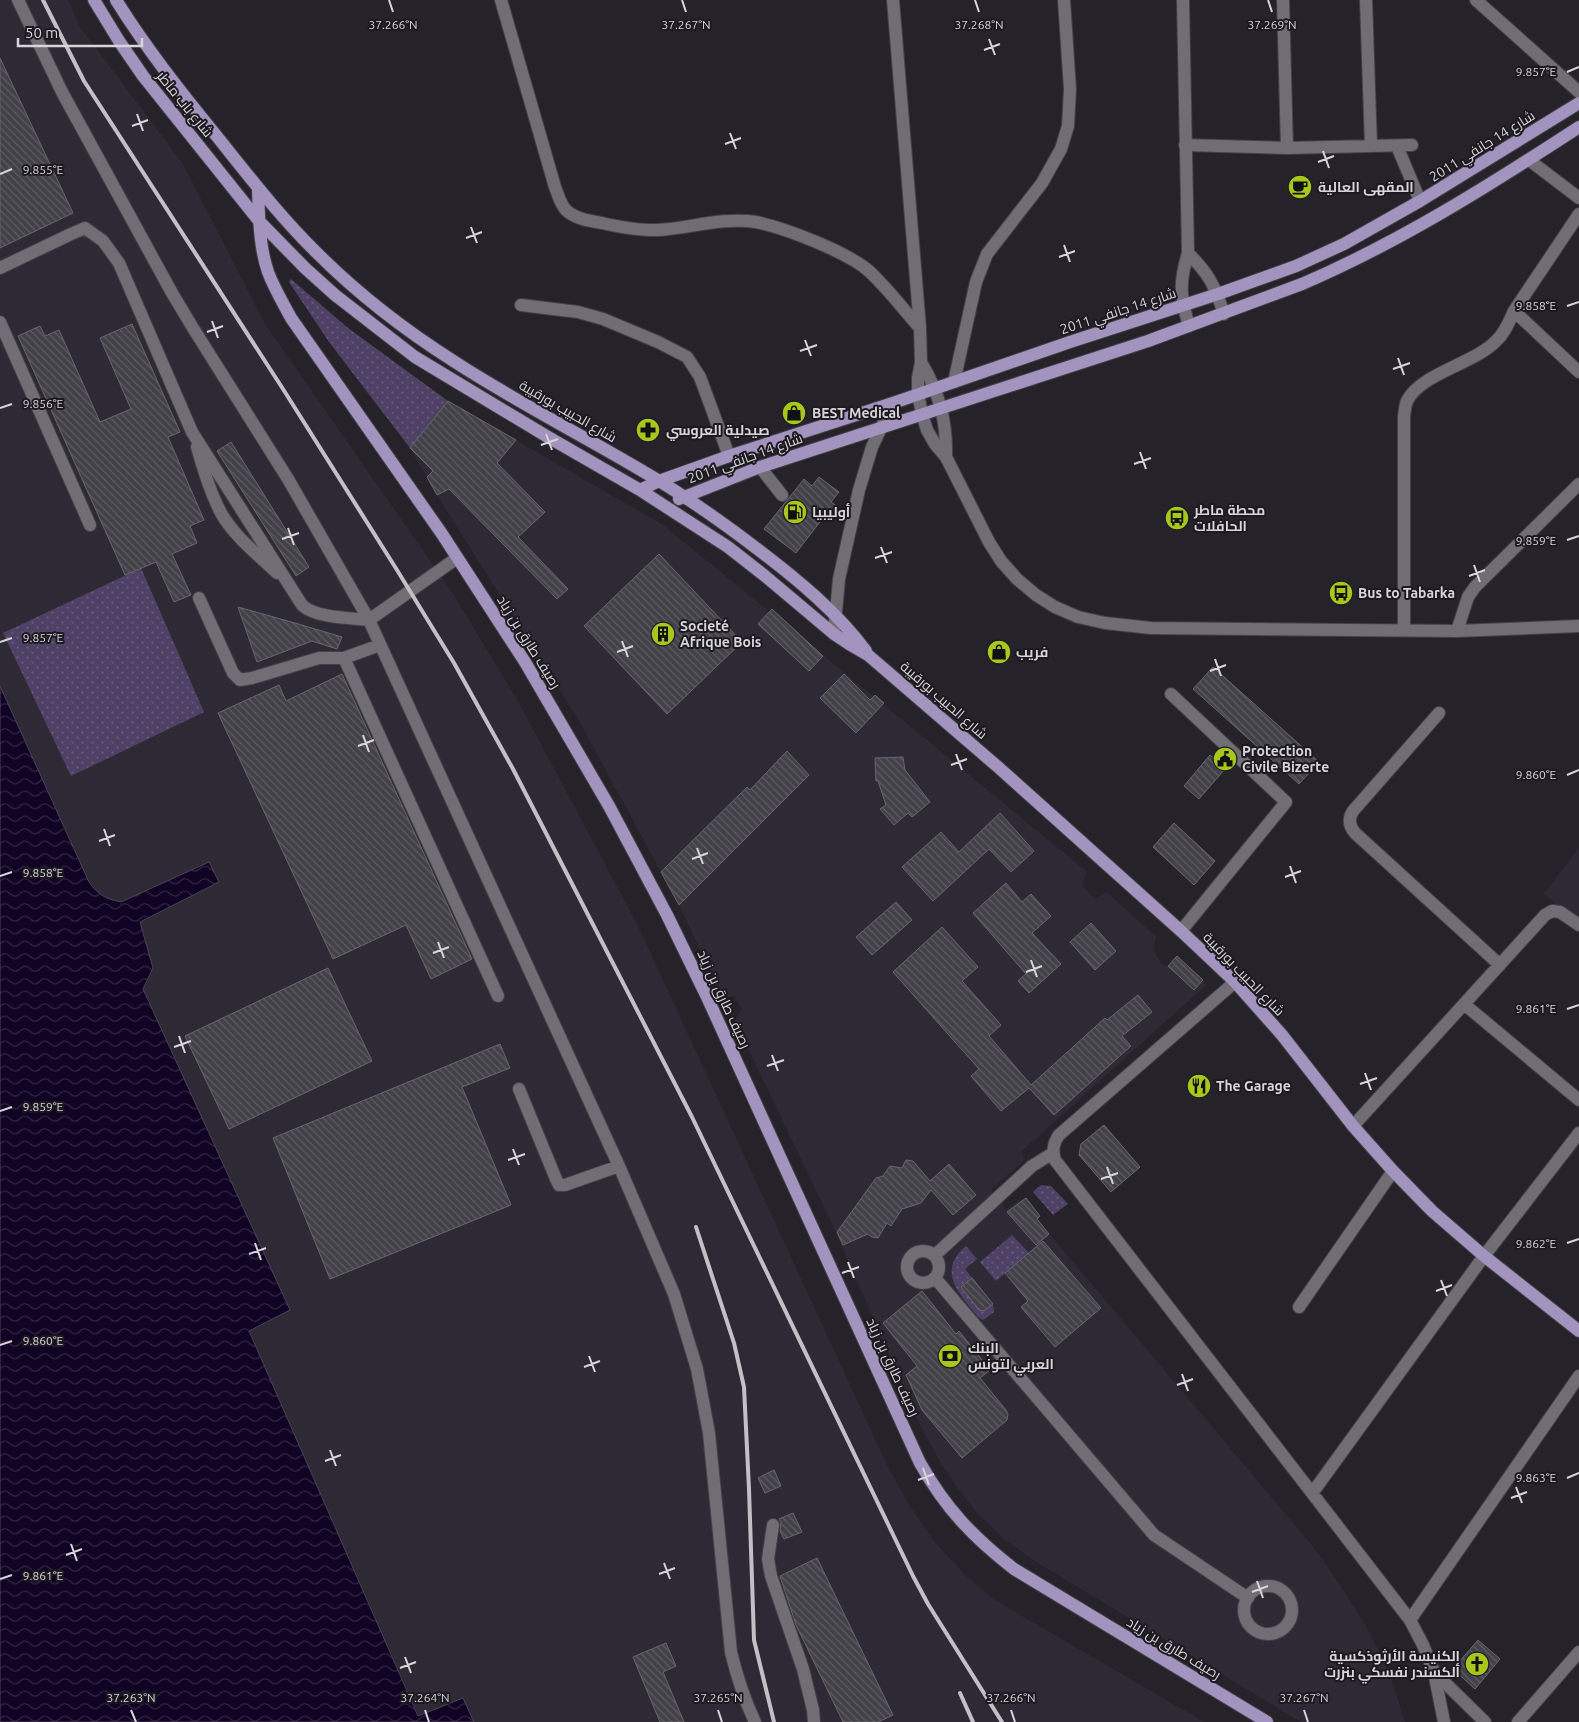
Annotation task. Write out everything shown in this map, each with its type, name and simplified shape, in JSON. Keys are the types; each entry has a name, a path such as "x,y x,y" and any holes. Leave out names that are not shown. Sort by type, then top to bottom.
{"main road":[{"name":"شارع باب ماطر","path":"94,0 143,76 259,221"},
{"name":"شارع باب ماطر","path":"116,0 157,61 258,188"},
{"name":"شارع 14 جانفي 2011","path":"640,490 659,481 729,456 1183,306 1296,266 1369,230 1420,201 1579,103"},
{"name":"شارع 14 جانفي 2011","path":"665,506 683,496 760,467 1189,326 1326,274 1432,218 1529,160 1579,126"},
{"name":"رصيف طارق بن زياد","path":"258,188 262,249 268,271 278,294 291,318 407,482 525,662 609,806 667,915 707,997 920,1463 934,1486 967,1529 990,1551 1014,1569 1267,1722"},
{"name":"شارع الحبيب بورقيبة","path":"258,188 316,252 352,285 424,342 525,405 659,481 737,533 811,592 855,636 868,655"},
{"name":"شارع الحبيب بورقيبة","path":"259,221 305,268 415,357 640,490 728,547 834,634 868,655 998,767 1235,982 1282,1035 1353,1126 1393,1171 1432,1210 1484,1256 1577,1325"}],"street":[{"path":"18,0 62,92 172,293 288,479 369,620 619,1166 674,1294 697,1369 709,1433 731,1652 742,1692 755,1722"},
{"path":"501,0 555,186 560,201 566,210 586,220 639,230 657,230 739,221 756,222 792,233 836,250 852,259 869,272 920,328"},
{"path":"893,0 920,328 921,362 918,394 922,414 927,430 935,444 946,457 989,542 1000,561 1017,580 1055,607 1078,616 1105,623 1151,628 1457,631 1579,626"},
{"path":"954,382 976,282 987,254 1042,182 1061,149 1068,126 1070,89 1064,0"},
{"path":"1183,0 1188,253 1182,272 1180,289 1189,326"},
{"path":"1283,0 1287,148"},
{"path":"1366,0 1371,146"},
{"path":"1481,2 1579,92"},
{"path":"1185,145 1287,148 1412,145"},
{"path":"1397,146 1420,201"},
{"path":"1529,160 1579,198"},
{"path":"1404,630 1404,416 1406,402 1412,393 1427,381 1478,355 1502,336 1514,312 1579,214"},
{"path":"0,268 85,228 103,241 119,263 192,432 206,476 222,513 243,542 289,584"},
{"path":"1188,253 1212,280 1224,314"},
{"path":"521,305 578,312 658,342 687,357 700,377 729,456"},
{"path":"1514,312 1578,367"},
{"path":"0,322 90,525"},
{"path":"921,362 936,388 942,408 945,424 946,457"},
{"path":"834,634 839,579 859,490 872,447 893,402"},
{"path":"192,432 307,610 316,613 369,620 457,558"},
{"path":"760,467 782,495"},
{"path":"1457,631 1463,609 1475,587 1579,484"},
{"path":"199,598 233,673 240,680 319,658 344,658 380,645"},
{"path":"344,658 498,996"},
{"path":"1171,694 1286,802 1181,931"},
{"path":"1439,713 1353,811 1349,820 1350,825 1355,833 1500,965"},
{"path":"1353,1126 1546,915 1552,911 1560,912 1579,925"},
{"path":"1235,982 1059,1135 1053,1147 1053,1153 1055,1160 1410,1620 1434,1672 1444,1722"},
{"path":"1464,1004 1579,1100"},
{"path":"519,1089 559,1185 565,1185 619,1166"},
{"path":"1313,1492 1484,1256 1579,1133"},
{"path":"935,1255 1032,1166 1053,1153"},
{"path":"1299,1307 1393,1171"},
{"path":"919,1251 930,1252 935,1255 939,1267 935,1278 925,1284 910,1278 906,1267 910,1257 919,1251"},
{"path":"935,1278 1154,1535 1248,1598"},
{"path":"1410,1620 1579,1376"},
{"path":"773,1525 768,1559 770,1576 803,1669 814,1722"},
{"path":"1518,1722 1579,1652"},
{"path":"1434,1672 1485,1722"}],"shaded area":[{"path":"0,0 68,0 80,27 183,164 265,324 452,592 518,701 638,926 887,1465 909,1505 934,1541 965,1575 993,1599 1204,1722 474,1722 462,1698 419,1716 249,1331 290,1310 143,989 153,968 139,922 219,882 209,863 121,902 106,899 96,891 89,882 0,686"},
{"path":"291,279 348,328 448,401 410,448 329,342 289,282"},
{"path":"448,401 663,525 1086,871 1082,885 1095,899 1107,892 1156,937 1153,950 1162,965 1168,966 1177,956 1206,985 1021,1152 1025,1159 991,1190 1006,1209 1019,1200 1025,1199 1029,1201 1040,1216 1037,1219 1311,1544 1366,1626 1390,1675 1405,1722 1301,1722 1038,1563 1005,1540 976,1512 957,1487 922,1429 832,1224 735,1021 742,1009 734,996 723,998 679,905 578,719 437,495 410,448"},
{"path":"141,568 204,712 71,776 3,633"},
{"path":"1579,848 1579,922 1544,894"},
{"path":"1041,1185 1051,1186 1068,1204 1053,1215 1033,1192"},
{"path":"1012,1235 1029,1253 996,1281 980,1262"},
{"path":"966,1246 977,1259 965,1269 972,1278 961,1287 979,1310 984,1311 993,1304 994,1312 983,1320 978,1317 954,1283 952,1265"}],"water":[{"path":"0,686 89,882 99,893 107,898 121,902 209,862 219,882 140,922 153,968 143,989 290,1310 249,1331 418,1716 463,1698 474,1722 0,1722"}],"building":[{"path":"0,58 73,213 0,248"},
{"path":"132,324 180,432 168,437 204,520 190,526 197,543 172,554 191,595 174,602 156,562 125,575 18,336 40,326 45,336 59,330 100,422 131,409 100,338"},
{"path":"448,401 516,440 497,463 545,512 518,537 568,589 557,599 449,489 437,495 427,477 433,471 410,448"},
{"path":"231,442 309,567 296,576 217,451"},
{"path":"819,477 839,492 831,502 838,507 831,517 826,514 796,553 764,529 804,479 812,486"},
{"name":"Societé Afrique Bois","path":"659,554 742,642 667,714 584,626"},
{"path":"238,607 342,637 337,649 312,641 257,662"},
{"path":"772,609 823,656 809,671 758,624"},
{"path":"1213,667 1319,762 1299,784 1193,689"},
{"path":"342,674 472,959 431,979 406,925 333,959 218,713 279,685 286,701"},
{"path":"844,674 870,700 875,695 884,703 856,733 820,698"},
{"path":"787,751 809,775 679,905 661,872 747,787 750,790"},
{"path":"1210,755 1225,769 1199,799 1184,786"},
{"path":"903,757 905,770 930,802 912,817 908,813 894,825 880,809 886,805 878,781 876,781 875,758"},
{"path":"1000,813 1034,851 1011,872 989,849 933,901 902,867 941,832 959,852"},
{"path":"1174,823 1215,861 1194,885 1153,847"},
{"path":"1006,883 1022,902 1031,894 1051,916 1032,933 1061,964 1029,993 1018,981 1026,974 973,913"},
{"path":"896,902 912,920 872,955 856,937"},
{"path":"1091,923 1116,951 1095,970 1070,942"},
{"path":"942,927 978,967 962,981 1001,1025 989,1036 1031,1085 1105,1018 1107,1020 1138,995 1152,1012 1122,1036 1131,1046 1054,1115 1029,1088 1001,1111 971,1076 979,1069 893,972"},
{"path":"1177,956 1203,980 1194,990 1168,966"},
{"path":"328,968 372,1061 229,1129 185,1036"},
{"path":"500,1044 510,1068 462,1087 511,1205 330,1279 273,1138"},
{"path":"1104,1125 1140,1167 1111,1192 1079,1155 1081,1144"},
{"path":"906,1160 913,1161 930,1181 949,1164 976,1195 953,1215 931,1190 921,1203 902,1209 891,1226 887,1223 878,1238 868,1234 843,1245 837,1232 876,1178 883,1176 890,1166 902,1168"},
{"path":"1026,1198 1040,1216 1037,1219 1049,1234 1036,1245 1007,1212"},
{"path":"1043,1241 1101,1308 1055,1347 1021,1307 1028,1301 1005,1273"},
{"path":"972,1278 993,1304 984,1311 979,1310 961,1287"},
{"path":"922,1291 956,1334 959,1331 990,1370 980,1378 1008,1414 1007,1420 962,1458 922,1410 906,1375 917,1366 883,1323"},
{"path":"774,1470 781,1486 765,1493 758,1478"},
{"path":"793,1513 802,1532 784,1539 780,1531 781,1522 779,1519"},
{"path":"817,1558 893,1715 878,1722 843,1722 796,1625 780,1576"},
{"name":"الكنيسة الأرثوذكسية ألكسندر نفسكي بنزرت","path":"1478,1640 1500,1659 1475,1689 1453,1669"},
{"path":"666,1643 676,1666 663,1672 684,1722 660,1722 633,1657"}],"railway":[{"path":"43,0 84,81 283,389 454,663 513,769 692,1117 913,1576 928,1604 1002,1722"},
{"path":"696,1227 734,1343 744,1387 754,1640 774,1722"},
{"path":"960,1693 973,1722"}],"place":[{"name":"المقهى العالية","path":"1300,187"},
{"name":"BEST Medical","path":"794,413"},
{"name":"صيدلية العروسي","path":"648,430"},
{"name":"أوليبيا","path":"795,512"},
{"name":"محطة ماطر الحافلات","path":"1177,518"},
{"name":"Bus to Tabarka","path":"1341,593"},
{"name":"Societé Afrique Bois","path":"663,634"},
{"name":"فريب","path":"999,652"},
{"name":"Protection Civile Bizerte","path":"1225,759"},
{"name":"The Garage","path":"1199,1086"},
{"name":"البنك العربي لتونس","path":"950,1356"},
{"name":"الكنيسة الأرثوذكسية ألكسندر نفسكي بنزرت","path":"1477,1664"}]}
